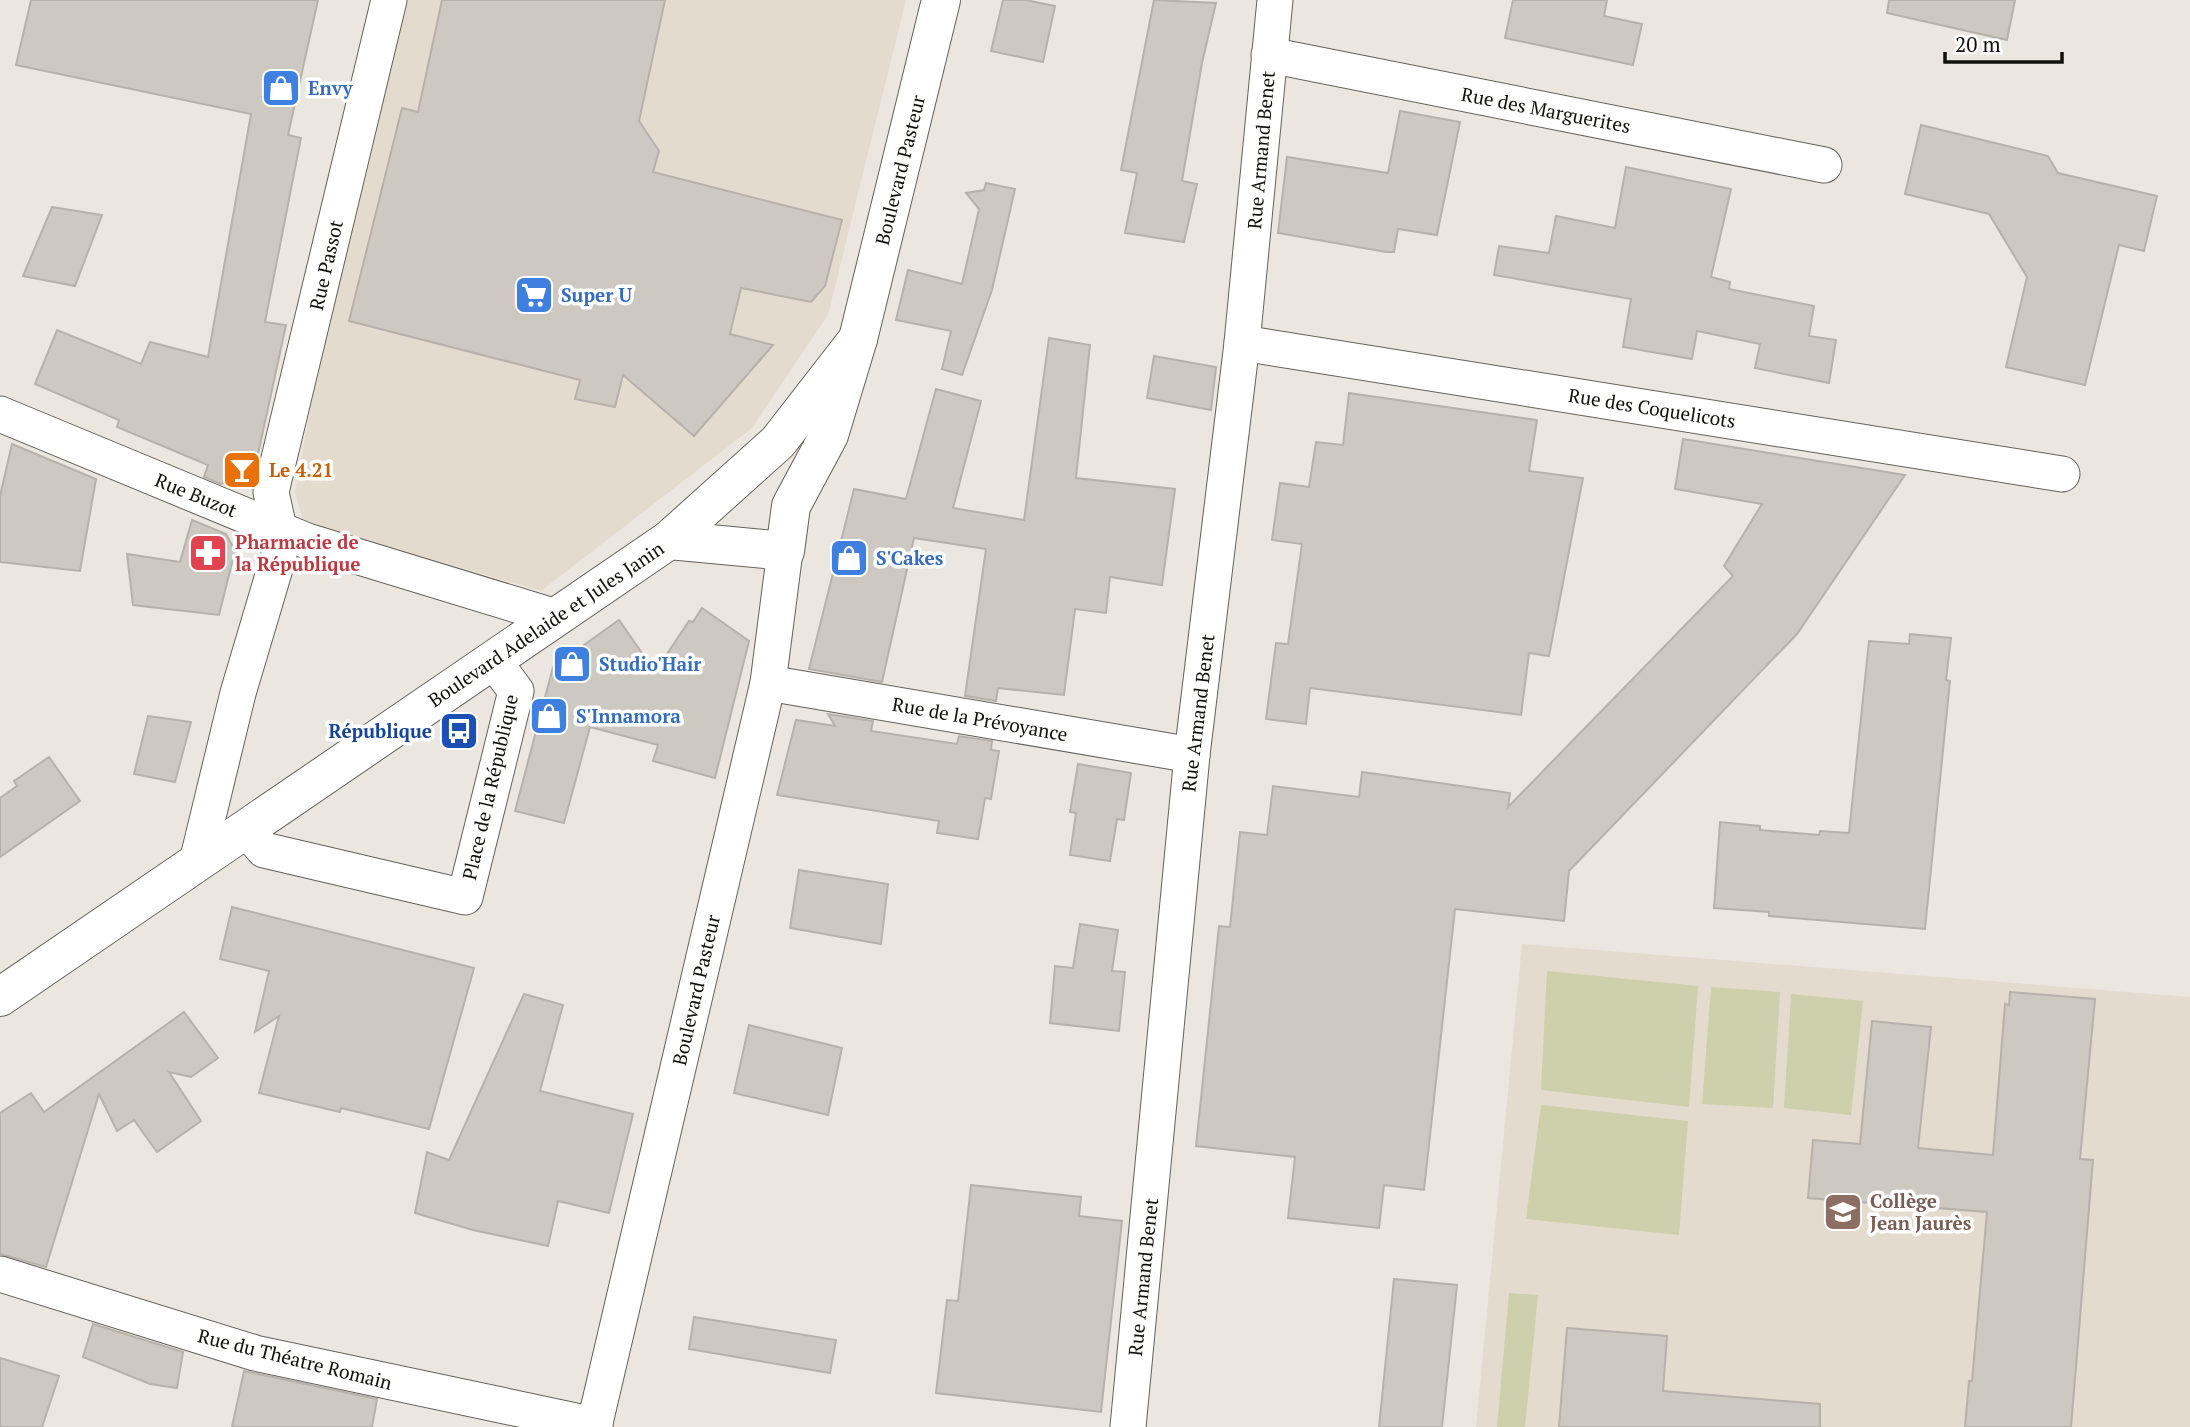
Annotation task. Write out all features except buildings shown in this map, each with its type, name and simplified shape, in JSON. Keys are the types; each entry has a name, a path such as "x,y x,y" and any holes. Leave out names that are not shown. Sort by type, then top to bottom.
{"street":[{"name":"Rue Passot","path":"279,529 271,492 389,0"},
{"name":"Boulevard Pasteur","path":"858,339 941,0"},
{"name":"Rue Armand Benet","path":"1128,1427 1192,755 1242,342 1275,0"},
{"name":"Rue des Marguerites","path":"1269,55 1824,165"},
{"path":"669,540 778,442 858,339"},
{"path":"785,551 792,506 829,435 858,339"},
{"name":"Rue des Coquelicots","path":"1242,342 2062,474"},
{"name":"Rue Buzot","path":"0,414 307,541 556,617"},
{"path":"197,862 237,693 279,555 279,529"},
{"name":"Boulevard Adelaide et Jules Janin","path":"0,997 669,540 785,551"},
{"name":"Boulevard Pasteur","path":"594,1426 768,683 785,551"},
{"name":"Place de la République","path":"246,829 264,850 465,897 516,691 493,660"},
{"name":"Rue de la Prévoyance","path":"768,683 1192,755"},
{"name":"Rue du Théatre Romain","path":"0,1274 255,1353 594,1426"}],"shaded area":[{"path":"408,0 906,0 828,315 752,428 541,591 303,521 295,491 323,340"},
{"name":"Collège Jean Jaurès","path":"1522,944 2190,997 2190,1427 1476,1427"}],"green space":[{"path":"1547,971 1698,986 1689,1107 1541,1090"},
{"path":"1711,987 1780,992 1773,1108 1702,1104"},
{"path":"1791,994 1863,1001 1851,1115 1784,1108"},
{"path":"1541,1105 1688,1121 1679,1235 1526,1219"},
{"path":"1509,1293 1538,1295 1525,1427 1497,1427"}],"place":[{"name":"Envy","path":"281,88"},
{"name":"Super U","path":"534,295"},
{"name":"Le 4.21","path":"242,470"},
{"name":"Pharmacie de la République","path":"208,553"},
{"name":"S'Cakes","path":"849,558"},
{"name":"Studio'Hair","path":"572,664"},
{"name":"S'Innamora","path":"549,716"},
{"name":"République","path":"459,731"},
{"name":"Collège Jean Jaurès","path":"1843,1212"}]}
